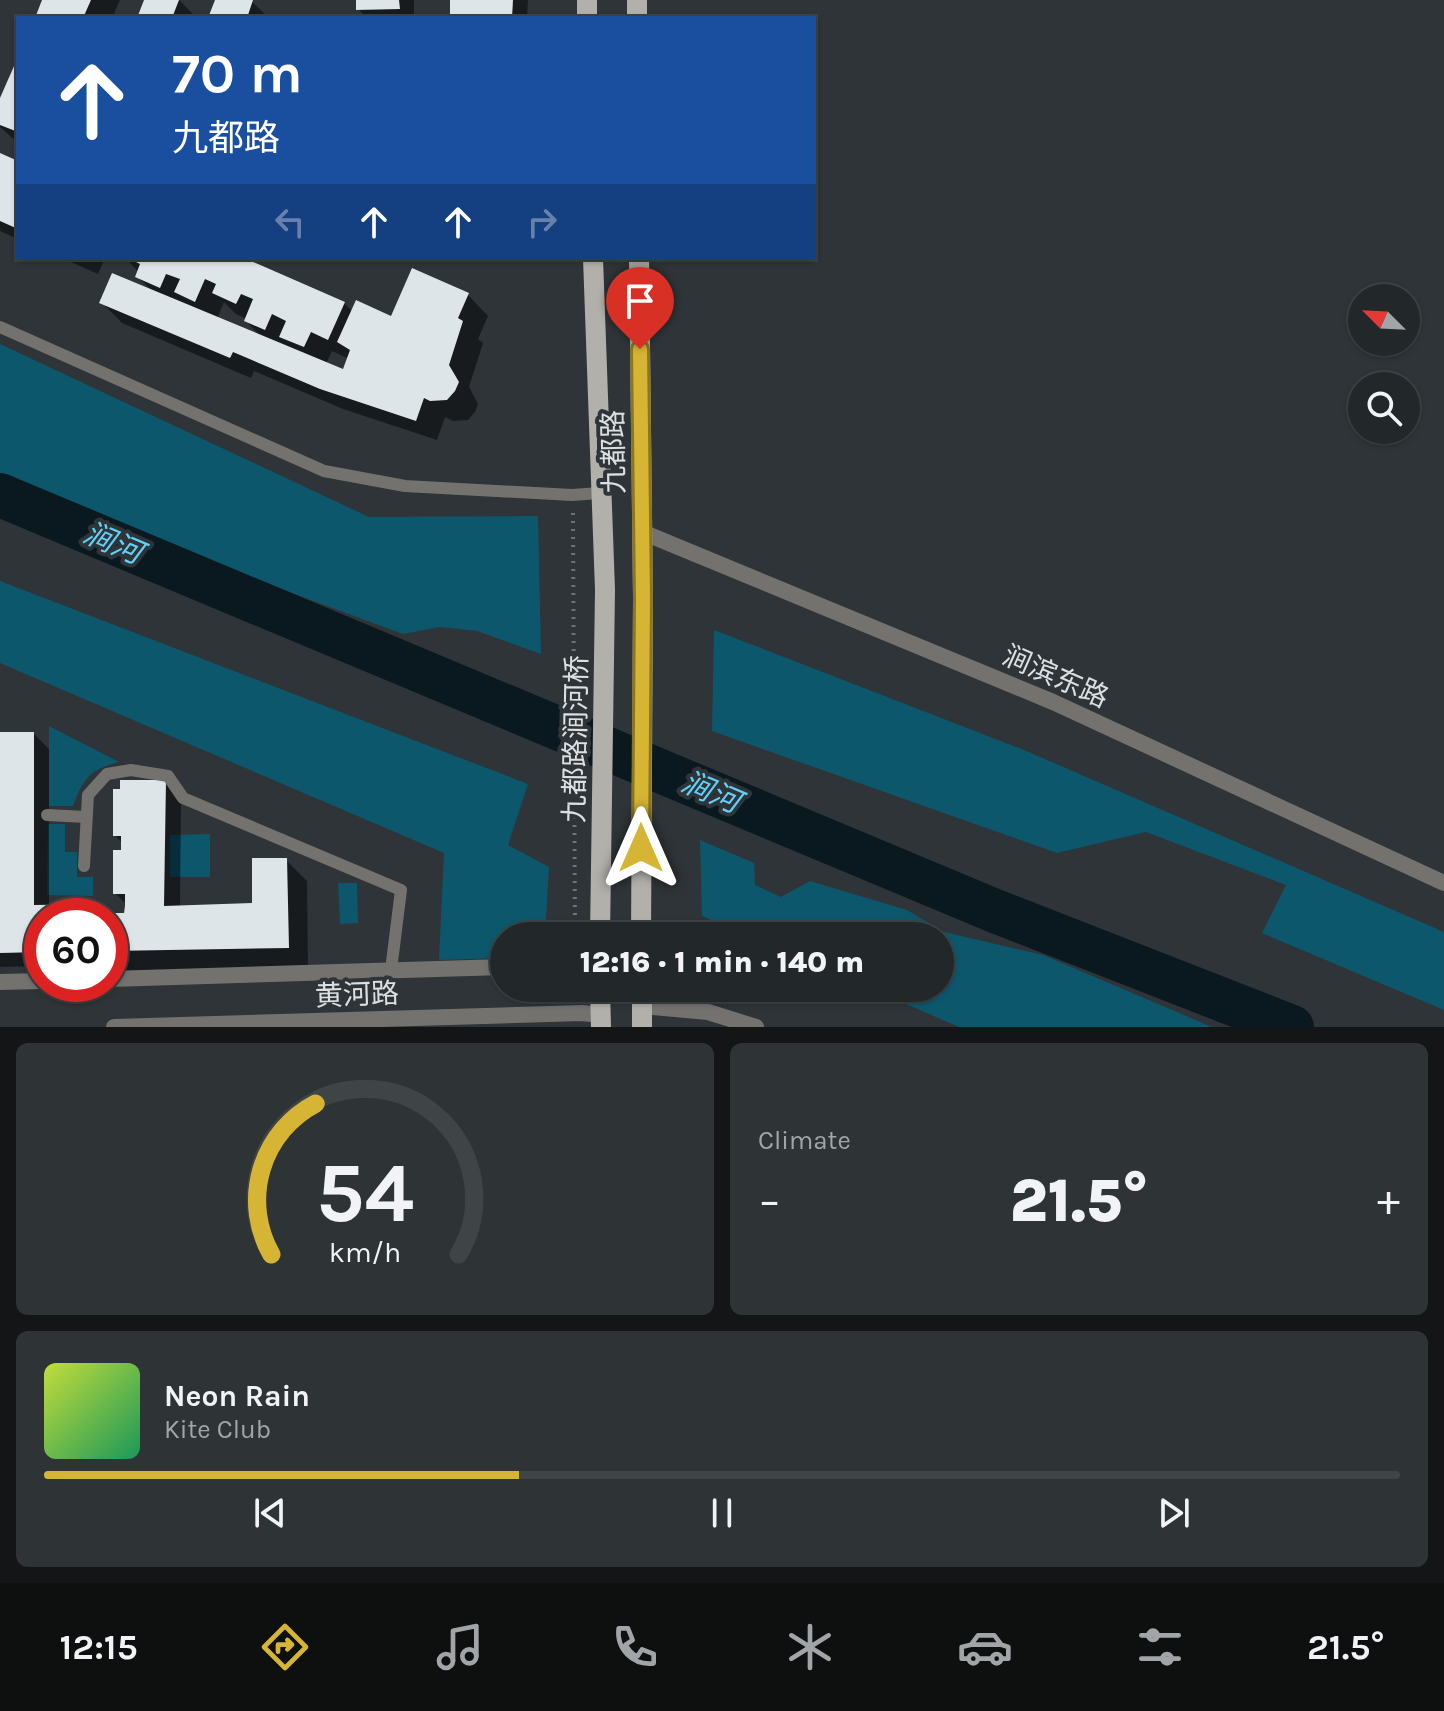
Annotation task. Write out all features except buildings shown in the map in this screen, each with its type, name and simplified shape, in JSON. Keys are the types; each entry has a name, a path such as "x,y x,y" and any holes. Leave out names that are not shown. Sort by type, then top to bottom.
{"main road":[{"name":"九都路","path":"593,260 599,493 605,590"},
{"name":"九都路","path":"639,260 643,598 641,922"},
{"name":"九都路涧河桥","path":"600,922 605,590"}],"street":[{"name":"涧滨东路","path":"642,532 1053,702 1444,883"},
{"name":"黄河路","path":"128,978 490,967"},
{"path":"0,982 24,981"},
{"path":"642,1007 708,1012 756,1027"},
{"name":"黄河路","path":"114,1027 582,1013 601,1021"}],"lane":[{"path":"0,327 324,471 405,486 572,495 599,493"},
{"path":"84,866 88,795 107,774 131,770 168,776 183,798 401,890 391,970"},
{"path":"47,815 86,817"}],"path":[{"path":"572,495 575,922"}],"shaded area":[{"path":"0,344 369,517 538,516 541,654 477,631 440,627 403,634 0,485"},
{"path":"0,581 528,784 508,845 549,867 546,922 490,922 490,958 439,960 444,853 0,663"},
{"path":"714,630 1024,750 1444,932 1444,1010 1262,933 1286,885 1146,832 1057,853 712,731"},
{"path":"49,726 119,762 89,776 73,806 49,806"},
{"path":"48,824 65,824 65,852 77,852 77,877 93,877 93,896 47,895"},
{"path":"210,834 210,877 170,877 170,835"},
{"path":"700,840 754,863 755,885 781,897 810,881 907,910 927,922 716,922 702,916"},
{"path":"338,883 357,883 358,923 340,924"},
{"path":"954,934 1043,955 1212,1027 959,1027 901,1002 954,1002"}],"waterway":[{"name":"涧河","path":"0,495 995,911 1292,1027"}],"route":[{"path":"640,349 643,598 641,848"}]}
